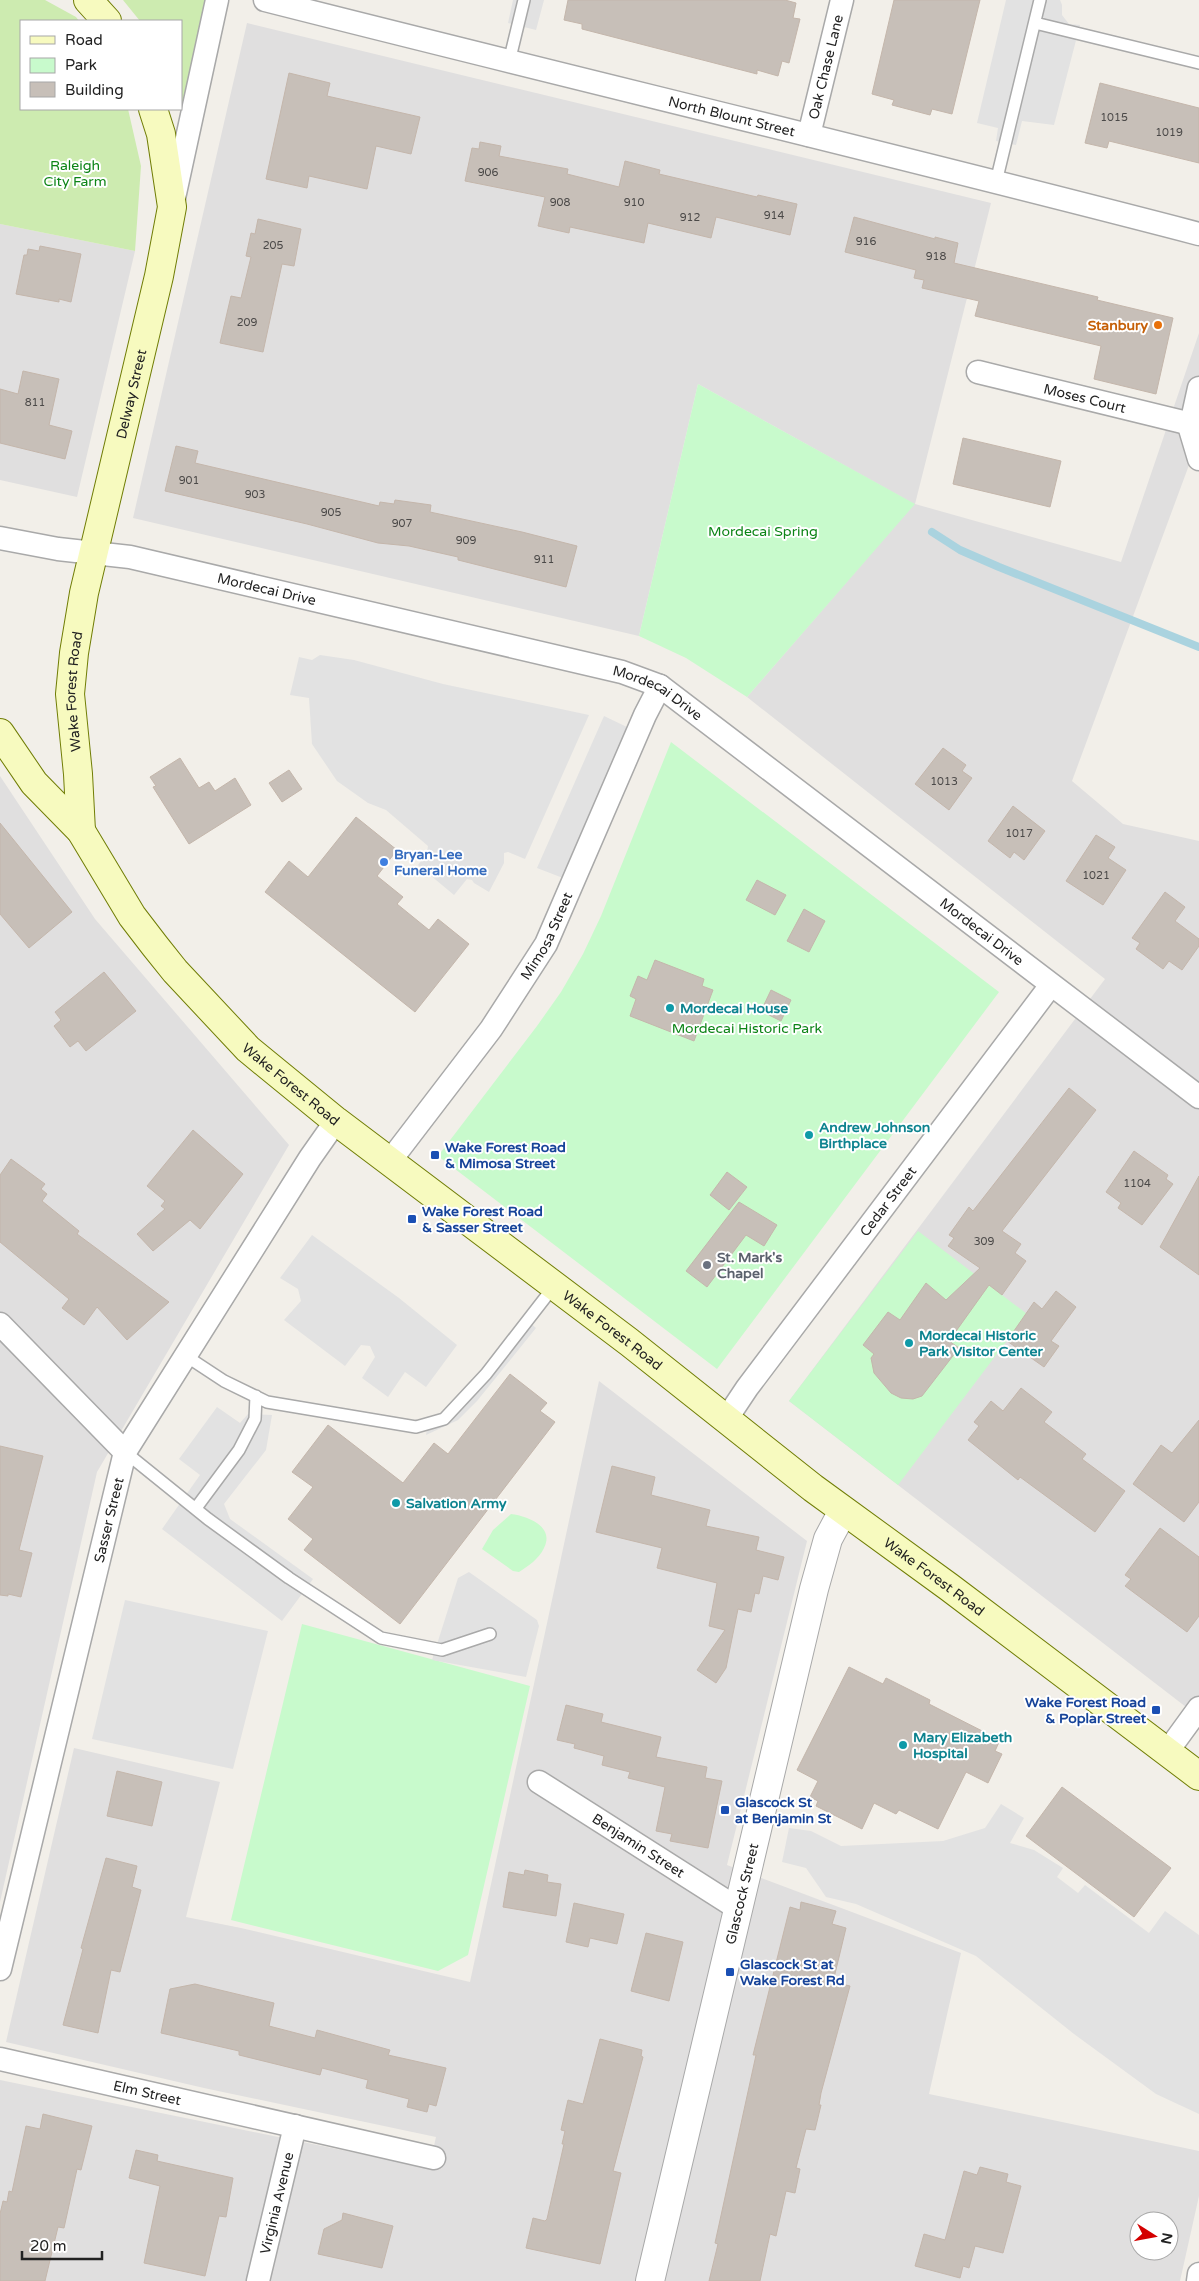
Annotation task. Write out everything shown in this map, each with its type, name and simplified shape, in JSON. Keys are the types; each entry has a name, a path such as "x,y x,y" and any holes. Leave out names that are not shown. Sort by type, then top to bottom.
{"main road":[{"path":"88,0 105,20"},
{"path":"153,110 161,134 172,207"},
{"name":"Delway Street","path":"95,554 168,234 172,207"},
{"name":"Wake Forest Road","path":"81,831 78,774 70,694 84,593 95,554"},
{"name":"Wake Forest Road","path":"0,733 34,783 81,831 132,916 175,971 248,1049 336,1122 555,1285 727,1418 843,1511 949,1587 1199,1776"}],"street":[{"path":"172,207 217,0"},
{"name":"North Blount Street","path":"265,0 1199,234"},
{"name":"Oak Chase Lane","path":"809,135 842,0"},
{"name":"Moses Court","path":"978,372 1192,424"},
{"path":"1199,388 1190,429 1199,459"},
{"name":"Mordecai Drive","path":"0,538 58,549 130,557 622,672 660,686 1199,1097"},
{"name":"Mimosa Street","path":"390,1161 491,1029 546,944 637,733 660,686"},
{"name":"Cedar Street","path":"727,1418 747,1388 1051,985"},
{"name":"Sasser Street","path":"0,1969 125,1452 310,1158 336,1122"},
{"path":"0,1324 125,1452"},
{"name":"Glascock Street","path":"650,2281 814,1589 828,1539 843,1511"},
{"path":"1167,1752 1199,1708"},
{"name":"Benjamin Street","path":"539,1782 737,1908"},
{"name":"Elm Street","path":"0,2059 434,2158"},
{"name":"Virginia Avenue","path":"258,2281 295,2126"},
{"path":"1198,2281 1199,2274"}],"lane":[{"path":"509,62 524,0"},
{"path":"996,182 1040,0"},
{"path":"1035,23 1199,64"},
{"path":"186,1356 224,1381 267,1402 416,1427 444,1419 486,1374 555,1285"},
{"path":"196,1508 239,1450 255,1419 256,1396"},
{"path":"125,1452 289,1578 381,1638 442,1650 490,1634"}],"shaded area":[{"path":"513,0 544,0 536,30 508,23"},
{"path":"1006,0 1060,0 1062,15 1069,24 1080,25 1054,125 1022,121 1016,145 996,141 998,128 977,123"},
{"path":"247,23 991,203 915,504 1121,562 1199,333 1199,458 1192,457 1072,781 1123,824 1199,841 1199,1717 789,1401 1105,979 747,697 914,504 698,384 639,636 133,518"},
{"path":"0,224 135,251 77,497 0,480"},
{"path":"320,655 354,660 443,684 589,715 525,859 508,852 504,853 504,863 489,892 472,880 467,879 454,895 418,865 427,853 428,846 386,810 368,803 337,781 312,744 309,698 290,695 299,657 312,660"},
{"path":"604,716 629,728 563,878 537,868"},
{"path":"0,776 95,919 289,1145 97,1472 0,1902"},
{"path":"312,1235 399,1298 457,1345 426,1387 405,1372 388,1397 362,1378 375,1357 370,1346 361,1345 345,1366 284,1320 301,1301 298,1289 280,1278"},
{"path":"528,1321 536,1328 477,1401 458,1420 426,1435 427,1429"},
{"path":"599,1381 807,1541 727,1865 961,1953 929,2094 1199,2151 1199,2196 1180,2281 0,2281 0,2080 429,2168 436,2137 204,2088 6,2042 74,1748 220,1782 186,1917 241,1928 470,1982"},
{"path":"217,1407 240,1423 248,1414 272,1415 266,1450 224,1504 230,1519 313,1579 282,1621 162,1529 200,1475 179,1459"},
{"path":"469,1572 537,1620 539,1626 526,1677 432,1660 458,1578"},
{"path":"125,1600 268,1631 233,1769 92,1739"},
{"path":"1001,1804 1024,1818 1010,1843 1034,1850 1063,1868 1057,1877 1078,1893 1085,1885 1149,1933 1165,1911 1199,1935 1199,2114 1156,2094 1074,2034 976,1956 856,1904 826,1897 806,1868 782,1862 789,1828 811,1831 841,1846 943,1841 985,1828"}],"green space":[{"name":"Raleigh City Farm","path":"0,0 45,0 78,20 20,20 20,110 128,110 141,166 135,251 0,224"},
{"path":"123,0 210,0 183,112 182,20 139,20"},
{"name":"Mordecai Spring","path":"698,384 915,504 747,697 686,658 639,636"},
{"name":"Mordecai Historic Park","path":"671,742 999,992 717,1369 438,1156 537,1026 561,992 583,954 601,916"},
{"path":"918,1231 1027,1314 898,1485 789,1401"},
{"path":"511,1514 524,1517 538,1524 546,1534 542,1552 533,1562 519,1572 513,1571 482,1549 493,1530"},
{"path":"302,1624 530,1686 468,1955 438,1971 231,1920"}],"building":[{"path":"568,0 785,0 796,3 793,18 800,19 789,63 782,61 778,76 757,70 757,74 582,29 582,24 564,20"},
{"path":"894,0 980,0 952,114 932,109 930,115 892,105 894,100 872,94"},
{"path":"289,73 330,83 327,96 420,117 411,154 376,146 367,189 309,176 307,188 266,179"},
{"path":"1100,83 1199,108 1199,163 1109,141 1107,148 1085,143"},
{"path":"480,142 501,146 499,156 568,169 567,174 619,187 625,161 660,170 659,174 757,197 758,195 797,204 790,235 716,217 711,238 648,223 644,243 570,227 569,233 538,226 545,197 465,181 472,148 479,149"},
{"path":"854,217 935,239 935,237 958,243 954,263 1098,297 1097,300 1173,318 1156,394 1094,379 1101,346 975,316 979,301 922,288 924,280 914,278 916,270 845,252"},
{"path":"258,219 301,229 294,266 282,264 263,352 220,343 231,296 241,298 251,257 246,256 251,233 255,234"},
{"path":"40,246 81,254 71,302 59,299 59,302 16,294 24,255 27,255 28,249 39,251"},
{"path":"23,371 59,379 49,425 72,431 65,459 0,443 0,389 18,394"},
{"path":"963,438 1061,461 1050,507 953,484"},
{"path":"176,446 198,451 195,463 379,506 380,502 394,504 395,500 431,505 430,512 577,546 566,587 458,560 458,557 409,546 378,543 307,524 165,491"},
{"path":"943,748 966,765 962,771 972,778 949,810 915,784"},
{"path":"180,758 199,788 209,782 215,791 235,778 251,805 189,844 153,787 156,786 150,777"},
{"path":"289,770 302,789 282,802 269,783"},
{"path":"1013,806 1045,831 1024,860 1014,852 1010,858 988,841"},
{"path":"356,817 397,850 377,876 403,897 397,904 429,930 438,919 469,944 415,1012 265,892 289,861 308,877"},
{"path":"0,823 72,912 29,948 0,914"},
{"path":"1096,835 1115,847 1108,858 1126,870 1103,905 1066,881"},
{"path":"757,880 786,895 775,915 746,900"},
{"path":"1165,892 1185,907 1175,921 1199,939 1199,946 1182,970 1169,961 1163,969 1136,949 1140,943 1132,938"},
{"path":"804,909 825,921 809,952 787,941"},
{"name":"Mordecai House","path":"655,960 704,979 702,986 713,990 694,1041 630,1016 636,999 630,996 638,976 647,980"},
{"path":"104,972 136,1011 86,1051 78,1041 70,1047 54,1026 61,1020 55,1012"},
{"path":"771,990 791,1000 781,1021 761,1011"},
{"path":"1069,1088 1096,1110 1002,1231 1021,1244 1015,1253 1026,1261 1002,1295 989,1285 949,1341 959,1348 922,1396 913,1399 901,1398 891,1393 874,1373 871,1358 874,1354 863,1345 888,1312 900,1320 926,1283 946,1300 980,1268 948,1246 954,1238 949,1235 969,1207 973,1211"},
{"path":"193,1130 243,1174 200,1229 190,1220 153,1251 137,1234 165,1209 161,1206 165,1201 147,1186"},
{"path":"1134,1151 1168,1175 1166,1179 1173,1184 1142,1225 1118,1208 1121,1203 1106,1192"},
{"path":"11,1159 45,1184 41,1189 47,1194 42,1201 79,1231 77,1234 169,1302 127,1340 97,1307 84,1325 62,1308 69,1299 0,1242 0,1175"},
{"path":"727,1172 747,1187 729,1210 710,1195"},
{"path":"1199,1176 1199,1275 1160,1247"},
{"path":"739,1202 777,1225 764,1246 746,1235 707,1287 686,1271"},
{"path":"1056,1291 1076,1307 1051,1341 1059,1346 1044,1367 1007,1341 1034,1302 1042,1309"},
{"name":"Salvation Army","path":"510,1374 547,1403 540,1411 555,1422 400,1624 304,1550 313,1539 288,1519 313,1487 292,1472 328,1425 403,1483 434,1443 448,1454"},
{"path":"1021,1388 1052,1412 1044,1422 1086,1454 1082,1459 1125,1491 1095,1532 1020,1477 1018,1480 968,1440 979,1426 974,1422 991,1401 1003,1411"},
{"path":"1199,1420 1199,1502 1184,1522 1133,1484 1161,1445 1172,1453"},
{"path":"0,1446 43,1456 19,1550 32,1553 21,1597 8,1594 8,1596 0,1595"},
{"path":"612,1466 655,1477 651,1495 710,1510 706,1526 759,1537 756,1550 784,1557 778,1580 763,1576 759,1594 755,1593 751,1612 738,1609 726,1668 716,1683 697,1670 725,1630 709,1626 717,1583 657,1568 662,1548 596,1532"},
{"path":"1160,1528 1199,1557 1199,1616 1187,1632 1125,1586 1131,1579 1125,1575"},
{"name":"Mary Elizabeth Hospital","path":"849,1667 883,1684 886,1678 930,1700 929,1704 1000,1740 995,1751 1002,1754 988,1783 966,1772 938,1829 899,1810 896,1814 874,1803 862,1829 816,1806 818,1801 810,1797 818,1781 797,1770"},
{"path":"566,1705 603,1714 601,1722 661,1737 656,1757 707,1767 705,1778 722,1781 708,1848 670,1841 672,1834 656,1831 665,1787 628,1778 630,1772 602,1765 604,1756 574,1748 575,1744 557,1740"},
{"path":"117,1771 162,1782 152,1826 107,1816"},
{"path":"1062,1787 1171,1868 1134,1917 1026,1836"},
{"path":"106,1858 137,1866 132,1887 141,1890 120,1972 111,1970 98,2033 63,2025 83,1949 81,1948"},
{"path":"525,1870 548,1875 547,1882 561,1884 556,1916 503,1907 509,1872 524,1875"},
{"path":"801,1902 836,1911 832,1924 846,1928 833,1982 850,1986 821,2093 819,2105 821,2105 815,2130 806,2129 796,2168 800,2169 795,2193 786,2191 776,2236 770,2234 760,2281 709,2281 718,2244 715,2243 756,2055 753,2055 790,1907 800,1910"},
{"path":"574,1903 624,1914 617,1944 590,1938 588,1947 566,1942"},
{"path":"646,1933 683,1942 669,2001 631,1991"},
{"path":"195,1984 274,2003 269,2026 315,2038 317,2030 390,2050 388,2055 446,2068 436,2106 429,2104 427,2112 407,2107 409,2099 366,2088 368,2080 322,2068 320,2075 239,2055 239,2051 161,2033 170,1989"},
{"path":"600,2039 642,2050 641,2056 643,2057 613,2171 621,2173 600,2264 526,2248 533,2218 545,2221 547,2219 564,2144 562,2144 565,2131 561,2130 568,2100 583,2104"},
{"path":"43,2114 92,2126 81,2170 77,2169 64,2228 58,2227 45,2281 0,2281 0,2214 3,2201 7,2202 9,2191 12,2192 26,2126 40,2129"},
{"path":"136,2150 158,2155 157,2161 233,2178 226,2217 219,2216 205,2276 144,2263 160,2186 129,2178"},
{"path":"980,2167 1008,2174 1006,2182 1021,2186 1003,2253 975,2246 969,2268 963,2266 960,2278 915,2266 924,2234 945,2240 964,2171 977,2175"},
{"path":"343,2213 393,2226 382,2268 318,2254 324,2229 342,2220"}],"waterway":[{"path":"932,532 960,550 999,567 1199,647"}],"place":[{"name":"Stanbury","path":"1158,325"},
{"name":"Bryan-Lee Funeral Home","path":"384,862"},
{"name":"Mordecai House","path":"670,1008"},
{"name":"Andrew Johnson Birthplace","path":"809,1135"},
{"name":"Wake Forest Road & Mimosa Street","path":"435,1155"},
{"name":"Wake Forest Road & Sasser Street","path":"412,1219"},
{"name":"St. Mark's Chapel","path":"707,1265"},
{"name":"Mordecai Historic Park Visitor Center","path":"909,1343"},
{"name":"Salvation Army","path":"396,1503"},
{"name":"Wake Forest Road & Poplar Street","path":"1156,1710"},
{"name":"Mary Elizabeth Hospital","path":"903,1745"},
{"name":"Glascock St at Benjamin St","path":"725,1810"},
{"name":"Glascock St at Wake Forest Rd","path":"730,1972"}]}
